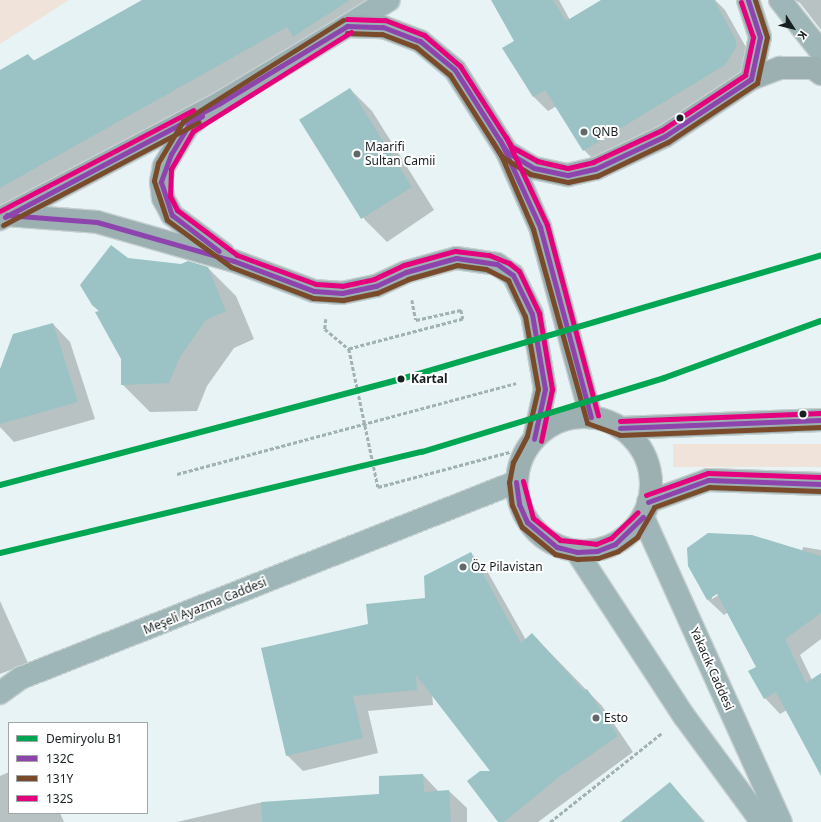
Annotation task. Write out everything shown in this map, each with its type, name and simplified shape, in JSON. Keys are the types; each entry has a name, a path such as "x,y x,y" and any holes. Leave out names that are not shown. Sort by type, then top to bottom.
{"main road":[{"path":"4,217 220,103 347,26 382,27 420,41 454,70 507,152 540,226 591,417"},
{"path":"507,152 534,168 568,175 595,169 665,136 751,79 780,68 813,68 821,74"},
{"path":"220,103 188,126 164,166 161,182 172,215 234,261"},
{"path":"4,217 97,222 234,261 314,291 335,293 376,286 406,272 456,258 488,262 513,275 532,314 545,389 530,444 516,482 519,504 527,522 540,536 557,547 577,552 615,544 645,510 708,480 821,484"},
{"path":"530,444 550,426 570,418 591,417 620,428 821,420"},
{"path":"620,428 643,453 650,474 645,510"}],"street":[{"path":"347,26 389,0"},
{"path":"748,0 760,37 751,79"},
{"path":"780,0 821,52"},
{"name":"Meşeli Ayazma Caddesi","path":"0,693 21,678 516,482"},
{"name":"Yakacık Caddesi","path":"645,510 781,822"},
{"path":"577,552 684,716 762,822"}],"path":[{"path":"349,349 463,319 461,310 416,320 406,272"},
{"path":"325,329 349,349 363,425 378,488 530,444"},
{"path":"177,474 519,383"},
{"path":"550,822 684,716"}],"shaded area":[{"path":"0,0 69,0 0,44"},
{"path":"673,444 821,444 821,467 673,467"}],"building":[{"path":"142,0 350,0 293,37 287,27 0,188 0,70 28,54 33,61"},
{"path":"491,0 553,0 566,21 601,0 714,0 736,40 736,48 725,65 583,151 545,90 533,97 502,48 514,41"},
{"name":"Maarifi Sultan Camii","path":"350,88 412,187 361,219 299,120"},
{"path":"111,245 128,258 181,264 188,261 208,267 226,311 206,320 180,357 169,383 121,385 121,359 95,312 99,311 92,305 80,285"},
{"path":"53,323 78,402 0,424 0,369 13,334"},
{"path":"708,533 752,535 821,556 821,613 785,639 806,683 821,673 821,776 776,692 764,699 748,671 756,667 717,594 707,600 688,566 687,548"},
{"path":"471,552 521,643 532,633 584,691 587,689 618,736 559,777 504,822 498,822 467,781 480,771 490,771 416,675 417,690 353,696 363,738 286,756 261,648 368,624 366,604 425,598 424,576"},
{"path":"423,774 424,792 449,790 451,822 262,822 261,802 379,794 379,776"},
{"path":"670,782 703,822 620,822"}],"rail line":[{"name":"B1","path":"0,485 401,379 821,255"},
{"name":"B1","path":"0,553 422,452 664,378 821,321"}],"transit line":[{"name":"132C","path":"347,26 383,27 420,41 455,70 507,152 534,168 568,175 595,169 665,136 751,79 760,37 748,0"},
{"name":"131Y","path":"492,141 502,157 530,174 568,182 597,176 668,142 757,83 767,37 755,0"},
{"name":"132S","path":"347,19 385,20 424,35 460,66 512,147 537,161 568,168 593,162 662,130 745,75 753,37 741,2"},
{"name":"131Y","path":"343,20 183,121 158,163 154,181 167,220 231,267 313,298 343,300 377,293 408,279 457,265 486,269 508,280 525,316 538,389 527,436 513,462 509,482 512,505 522,527 555,554 577,559 598,558 618,551 637,537 654,507 709,487 821,491"},
{"name":"132C","path":"5,217 220,103 347,26"},
{"name":"132S","path":"351,32 193,131 171,169 170,196 177,210 237,255 316,284 342,286 374,279 404,265 455,251 489,255 509,263 519,271 539,313 552,389 541,441"},
{"name":"131Y","path":"347,33 382,34 416,47 450,75 501,155 533,229 587,423 620,435 821,427"},
{"name":"132S","path":"0,211 193,110"},
{"name":"132C","path":"202,116 188,126 171,154 161,182 172,215 219,251"},
{"name":"131Y","path":"3,225 199,122"},
{"name":"132S","path":"506,137 547,225 598,415"},
{"name":"132C","path":"500,140 540,227 591,417"},
{"name":"132C","path":"7,215 97,222 234,261 314,291 342,293 376,286 406,272 456,258 497,264 513,275 532,314 545,389 534,439"},
{"name":"132S","path":"620,421 821,413"},
{"name":"132C","path":"620,428 821,420"},
{"name":"132S","path":"646,495 708,473 821,477"},
{"name":"132C","path":"648,502 708,480 821,484"},
{"name":"132S","path":"523,481 533,518 560,540 596,544 611,538 638,512"},
{"name":"132C","path":"516,482 519,504 527,522 557,547 577,552 597,551 615,544 643,517"}],"place":[{"name":"QNB","path":"584,132"},
{"name":"Maarifi Sultan Camii","path":"357,154"},
{"name":"Kartal","path":"401,379"},
{"name":"Öz Pilavistan","path":"463,567"},
{"name":"Esto","path":"596,718"}]}
